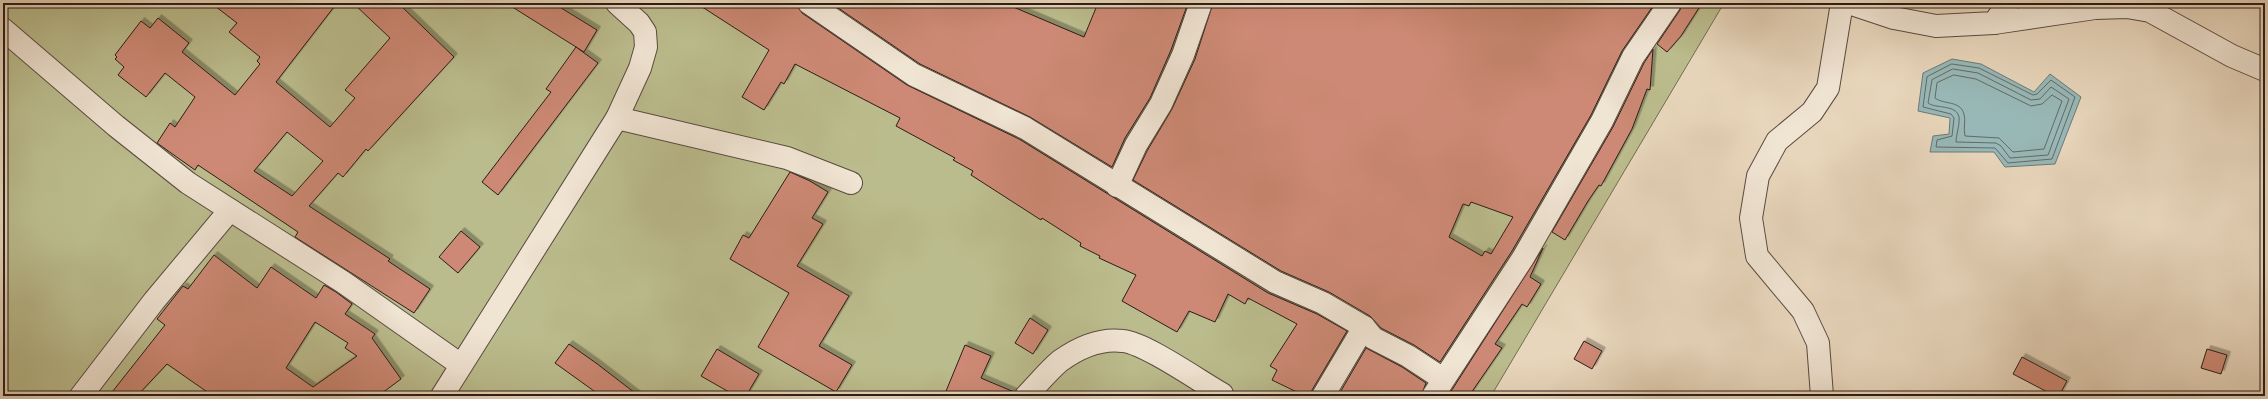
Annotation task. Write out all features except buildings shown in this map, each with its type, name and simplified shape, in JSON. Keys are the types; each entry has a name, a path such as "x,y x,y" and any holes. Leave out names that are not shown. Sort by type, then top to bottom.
{"street":[{"path":"442,396 617,118 640,68 646,47 645,32 639,23 617,3"},
{"path":"809,3 914,75 1024,128 1275,282 1324,302 1364,327 1373,338 1408,356 1438,388 1523,258 1602,121 1633,57 1670,3"},
{"path":"1117,186 1136,145 1161,104 1183,55 1201,3"},
{"path":"1822,396 1818,343 1803,311 1757,256 1751,218 1758,176 1777,141 1812,112 1828,88 1842,3"},
{"path":"1850,3 1894,18 1936,26 1994,23 2095,8 2127,8 2150,11 2232,56 2265,70"},
{"path":"1994,23 2008,3"},
{"path":"3,29 116,126 188,183 343,282 461,365"},
{"path":"617,118 787,158 851,183"},
{"path":"81,396 154,301 230,210"},
{"path":"1323,396 1364,327"},
{"path":"1026,396 1060,362 1081,348 1102,341 1123,341 1143,348 1222,394"}],"green space":[{"path":"3,3 1724,3 1491,396 3,396"}],"water":[{"path":"1952,59 1981,64 2034,92 2050,74 2081,97 2055,164 2005,167 1994,152 1930,152 1933,136 1949,134 1950,118 1918,111 1923,73"}]}
